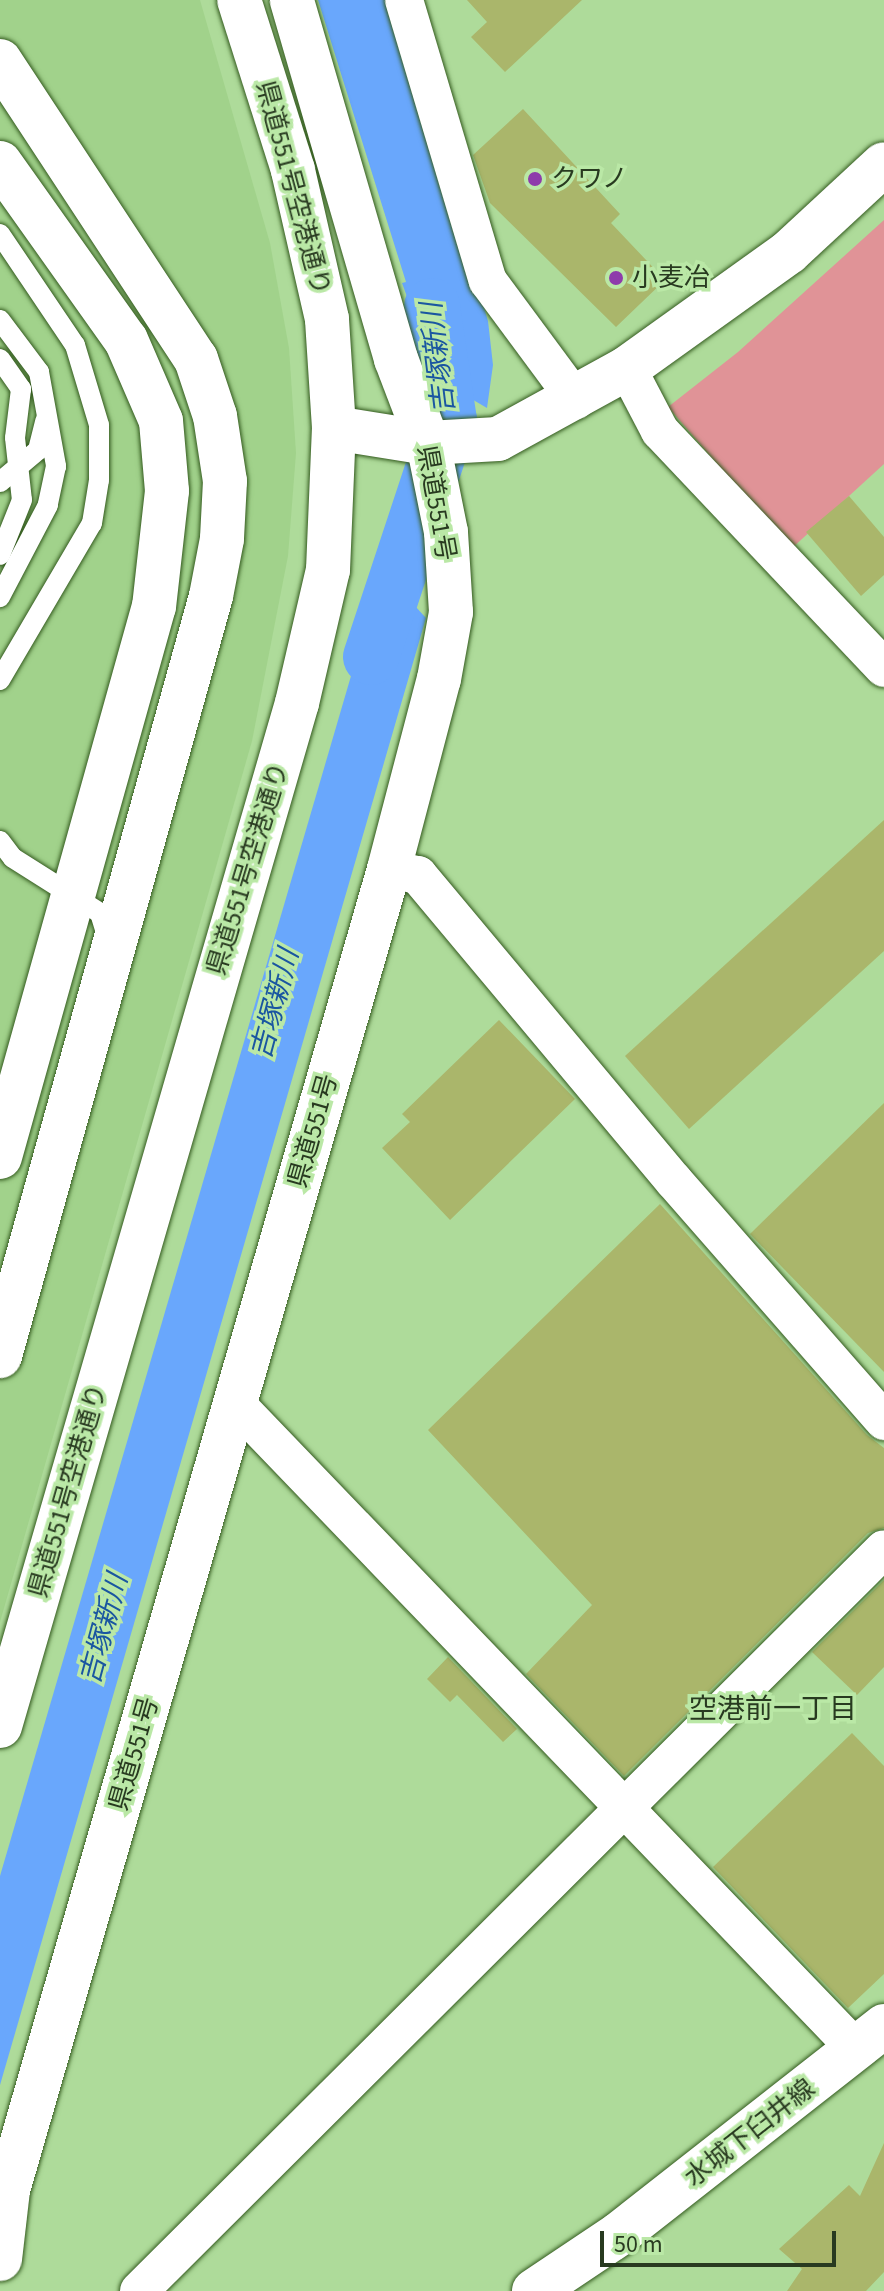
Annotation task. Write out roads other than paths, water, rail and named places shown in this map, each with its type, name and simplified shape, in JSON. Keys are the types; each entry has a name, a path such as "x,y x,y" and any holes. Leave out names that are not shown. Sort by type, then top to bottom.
{"main road":[{"name":"県道551号","path":"0,2259 8,2190 389,869 439,679 451,612 446,532 408,440 396,359 292,0"},
{"name":"県道551号空港通り","path":"0,1726 297,703 328,570 334,428 327,319 314,251 240,12"},
{"path":"0,61 196,359 215,416 225,481 222,539 211,596 0,1356"},
{"path":"0,163 126,340 161,421 167,491 154,606 71,891 0,1157"},
{"path":"334,428 408,440 498,439 576,400 627,368 789,252 884,164"},
{"name":"水城下臼井線","path":"534,2291 619,2234 870,2038"}],"street":[{"path":"404,0 488,281 576,400"},
{"path":"627,368 660,431 884,668"},
{"path":"389,869 418,875 674,1181 884,1421"},
{"path":"236,1404 623,1811 870,2038"},
{"path":"139,2291 884,1549"}],"lane":[{"path":"0,234 75,345 99,425 92,523 0,680"},
{"path":"0,320 39,372 49,405 56,466 48,505 0,597"},
{"path":"0,359 21,389 7,443 21,467 22,500 0,555"},
{"path":"0,482 38,450 49,405"},
{"path":"0,841 13,858 71,891 100,913 113,954"}],"water":[{"path":"318,0 392,0 488,321 493,365 487,408 422,370 421,335 402,283 406,282"},
{"path":"382,570 426,618 0,2085 0,1876"}],"waterway":[{"name":"吉塚新川","path":"371,657 449,421 432,306"}],"place":[{"name":"クワノ","path":"535,179"},
{"name":"小麦冶","path":"616,278"}],"district":[{"name":"空港前一丁目","path":"773,1709"}]}
